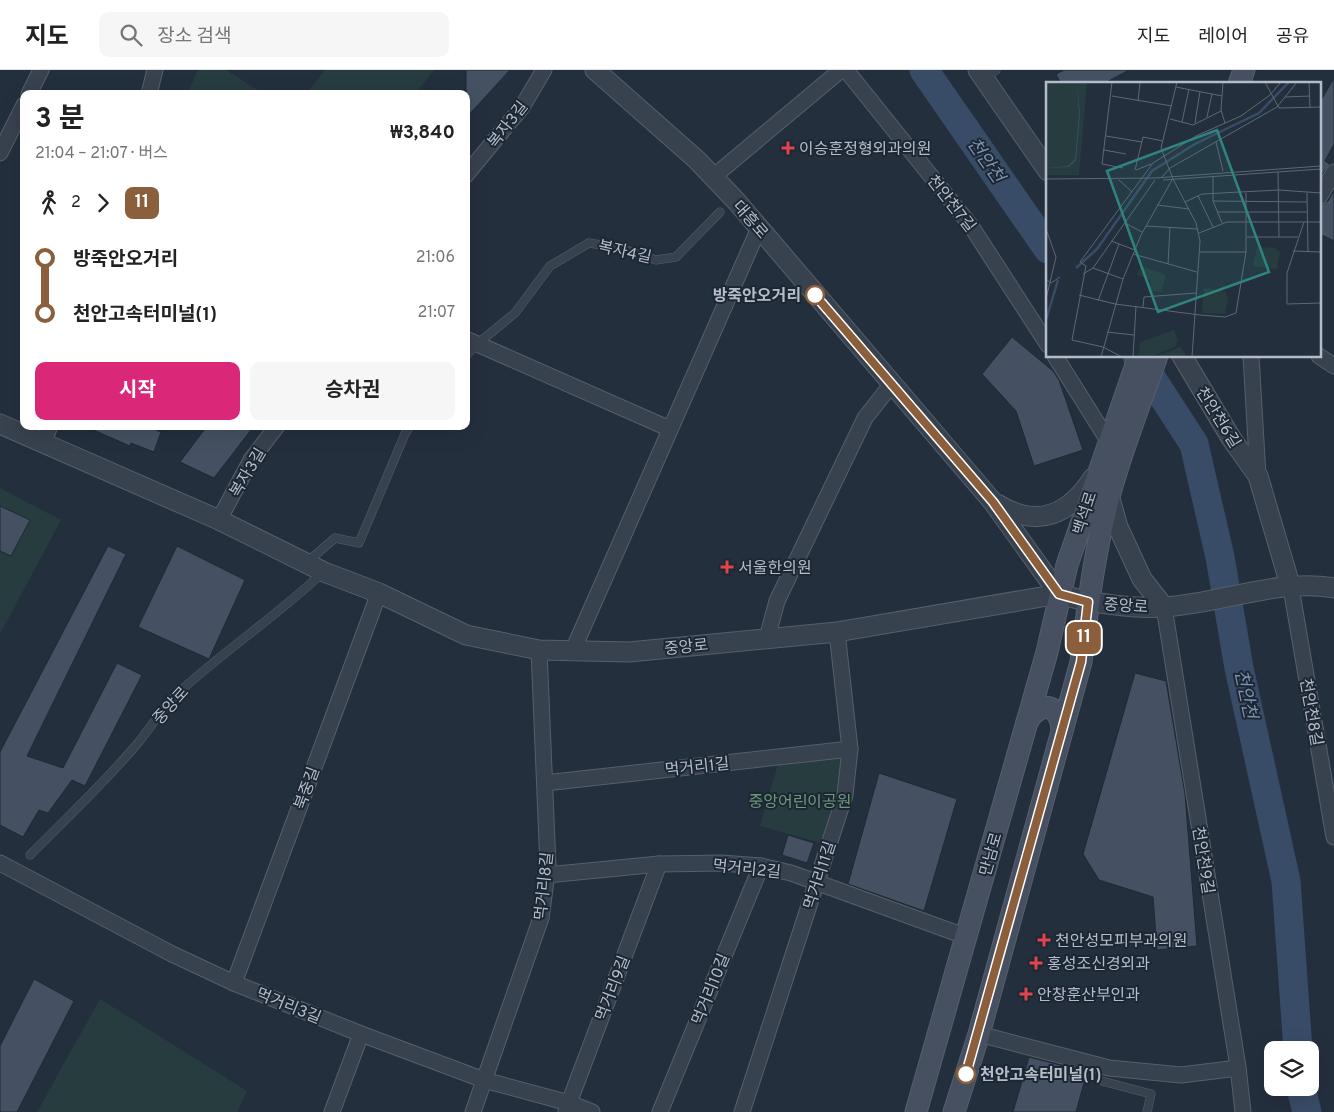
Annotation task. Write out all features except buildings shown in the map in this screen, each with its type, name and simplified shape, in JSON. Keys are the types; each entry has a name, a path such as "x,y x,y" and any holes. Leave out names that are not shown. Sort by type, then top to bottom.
{"main road":[{"path":"1240,82 1244,70"},
{"path":"1256,82 1260,70"},
{"path":"1114,442 1138,358"},
{"path":"1114,442 1156,358"},
{"name":"백석로","path":"1059,594 1099,468 1114,442"},
{"name":"백석로","path":"1088,602 1110,495 1114,442"},
{"name":"만남로","path":"916,1112 1047,652 1059,594"},
{"path":"954,1112 979,1034 1081,662 1088,602"},
{"path":"1027,722 1037,710 1043,707 1050,708 1060,718 1062,731"}],"street":[{"path":"31,90 41,70"},
{"path":"150,90 155,70"},
{"name":"복자3길","path":"470,170 522,106 544,70"},
{"name":"대흥로","path":"595,70 713,177 759,228 993,502 1059,594"},
{"path":"713,177 842,70"},
{"name":"천안천7길","path":"846,70 971,226 1046,342"},
{"path":"986,73 1046,168"},
{"path":"0,154 20,113"},
{"path":"1322,193 1334,172"},
{"path":"573,650 759,228"},
{"path":"472,341 670,429"},
{"path":"1056,358 1114,442"},
{"name":"천안천6길","path":"1183,358 1231,438 1258,476"},
{"name":"천안천6길","path":"1251,358 1258,476 1290,588"},
{"path":"1322,358 1334,366"},
{"path":"767,638 777,601 865,418 891,384"},
{"name":"중앙로","path":"0,424 20,429"},
{"name":"중앙로","path":"26,430 47,435 324,572 379,593 466,635 539,650 628,652 837,632 1059,594 1088,602 1164,607 1290,588"},
{"name":"복자3길","path":"219,520 251,460 274,430"},
{"path":"993,502 1023,516 1041,516 1053,513 1069,507 1082,495 1099,468"},
{"path":"1110,495 1118,527 1142,579 1164,607"},
{"path":"1290,588 1334,588"},
{"name":"천안천8길","path":"1290,588 1334,837"},
{"name":"북중길","path":"234,983 379,593"},
{"name":"천안천9길","path":"1164,607 1238,1068 1243,1112"},
{"name":"먹거리11길","path":"742,1112 845,795 850,749 837,632"},
{"name":"먹거리8길","path":"473,1112 541,918 547,875 539,650"},
{"name":"먹거리1길","path":"545,782 850,749"},
{"name":"먹거리2길","path":"547,875 659,864 721,863 761,866 791,873 967,937"},
{"name":"먹거리3길","path":"0,864 172,954 234,983 361,1034 484,1080 567,1108 592,1112"},
{"name":"먹거리9길","path":"567,1108 659,864"},
{"name":"먹거리10길","path":"660,1112 761,866"},
{"path":"332,1112 361,1034"},
{"path":"979,1034 1109,1068 1181,1075 1238,1068"}],"lane":[{"name":"복자4길","path":"472,341 515,313 550,266 589,243 620,248 656,260 676,257 720,212"},
{"path":"306,563 335,538 359,543 408,430"},
{"name":"중앙로","path":"30,855 132,750 174,696 219,657 285,608 324,572"},
{"path":"1102,1081 1152,1094 1147,1112"}],"green space":[{"path":"198,70 226,70 258,90 189,90"},
{"path":"325,70 434,70 418,90 309,90"},
{"path":"0,488 61,520 0,634"},
{"name":"중앙어린이공원","path":"840,757 841,776 821,843 760,826 778,764"},
{"path":"100,999 247,1091 237,1112 37,1112"}],"waterway":[{"name":"천안천","path":"924,70 1046,246"},
{"name":"천안천","path":"1138,358 1194,444 1220,557 1239,668 1286,881 1297,1041"},
{"name":"천안천","path":"1303,1096 1307,1112"}],"bus line":[{"name":"11","path":"815,295 993,502 1059,594 1088,602 1081,662 979,1034 966,1074"}],"place":[{"name":"이승훈정형외과의원","path":"788,148"},
{"name":"방죽안오거리","path":"815,295"},
{"name":"서울한의원","path":"727,567"},
{"name":"천안성모피부과의원","path":"1044,940"},
{"name":"홍성조신경외과","path":"1036,963"},
{"name":"안창훈산부인과","path":"1026,994"},
{"name":"천안고속터미널(1)","path":"966,1074"}]}
